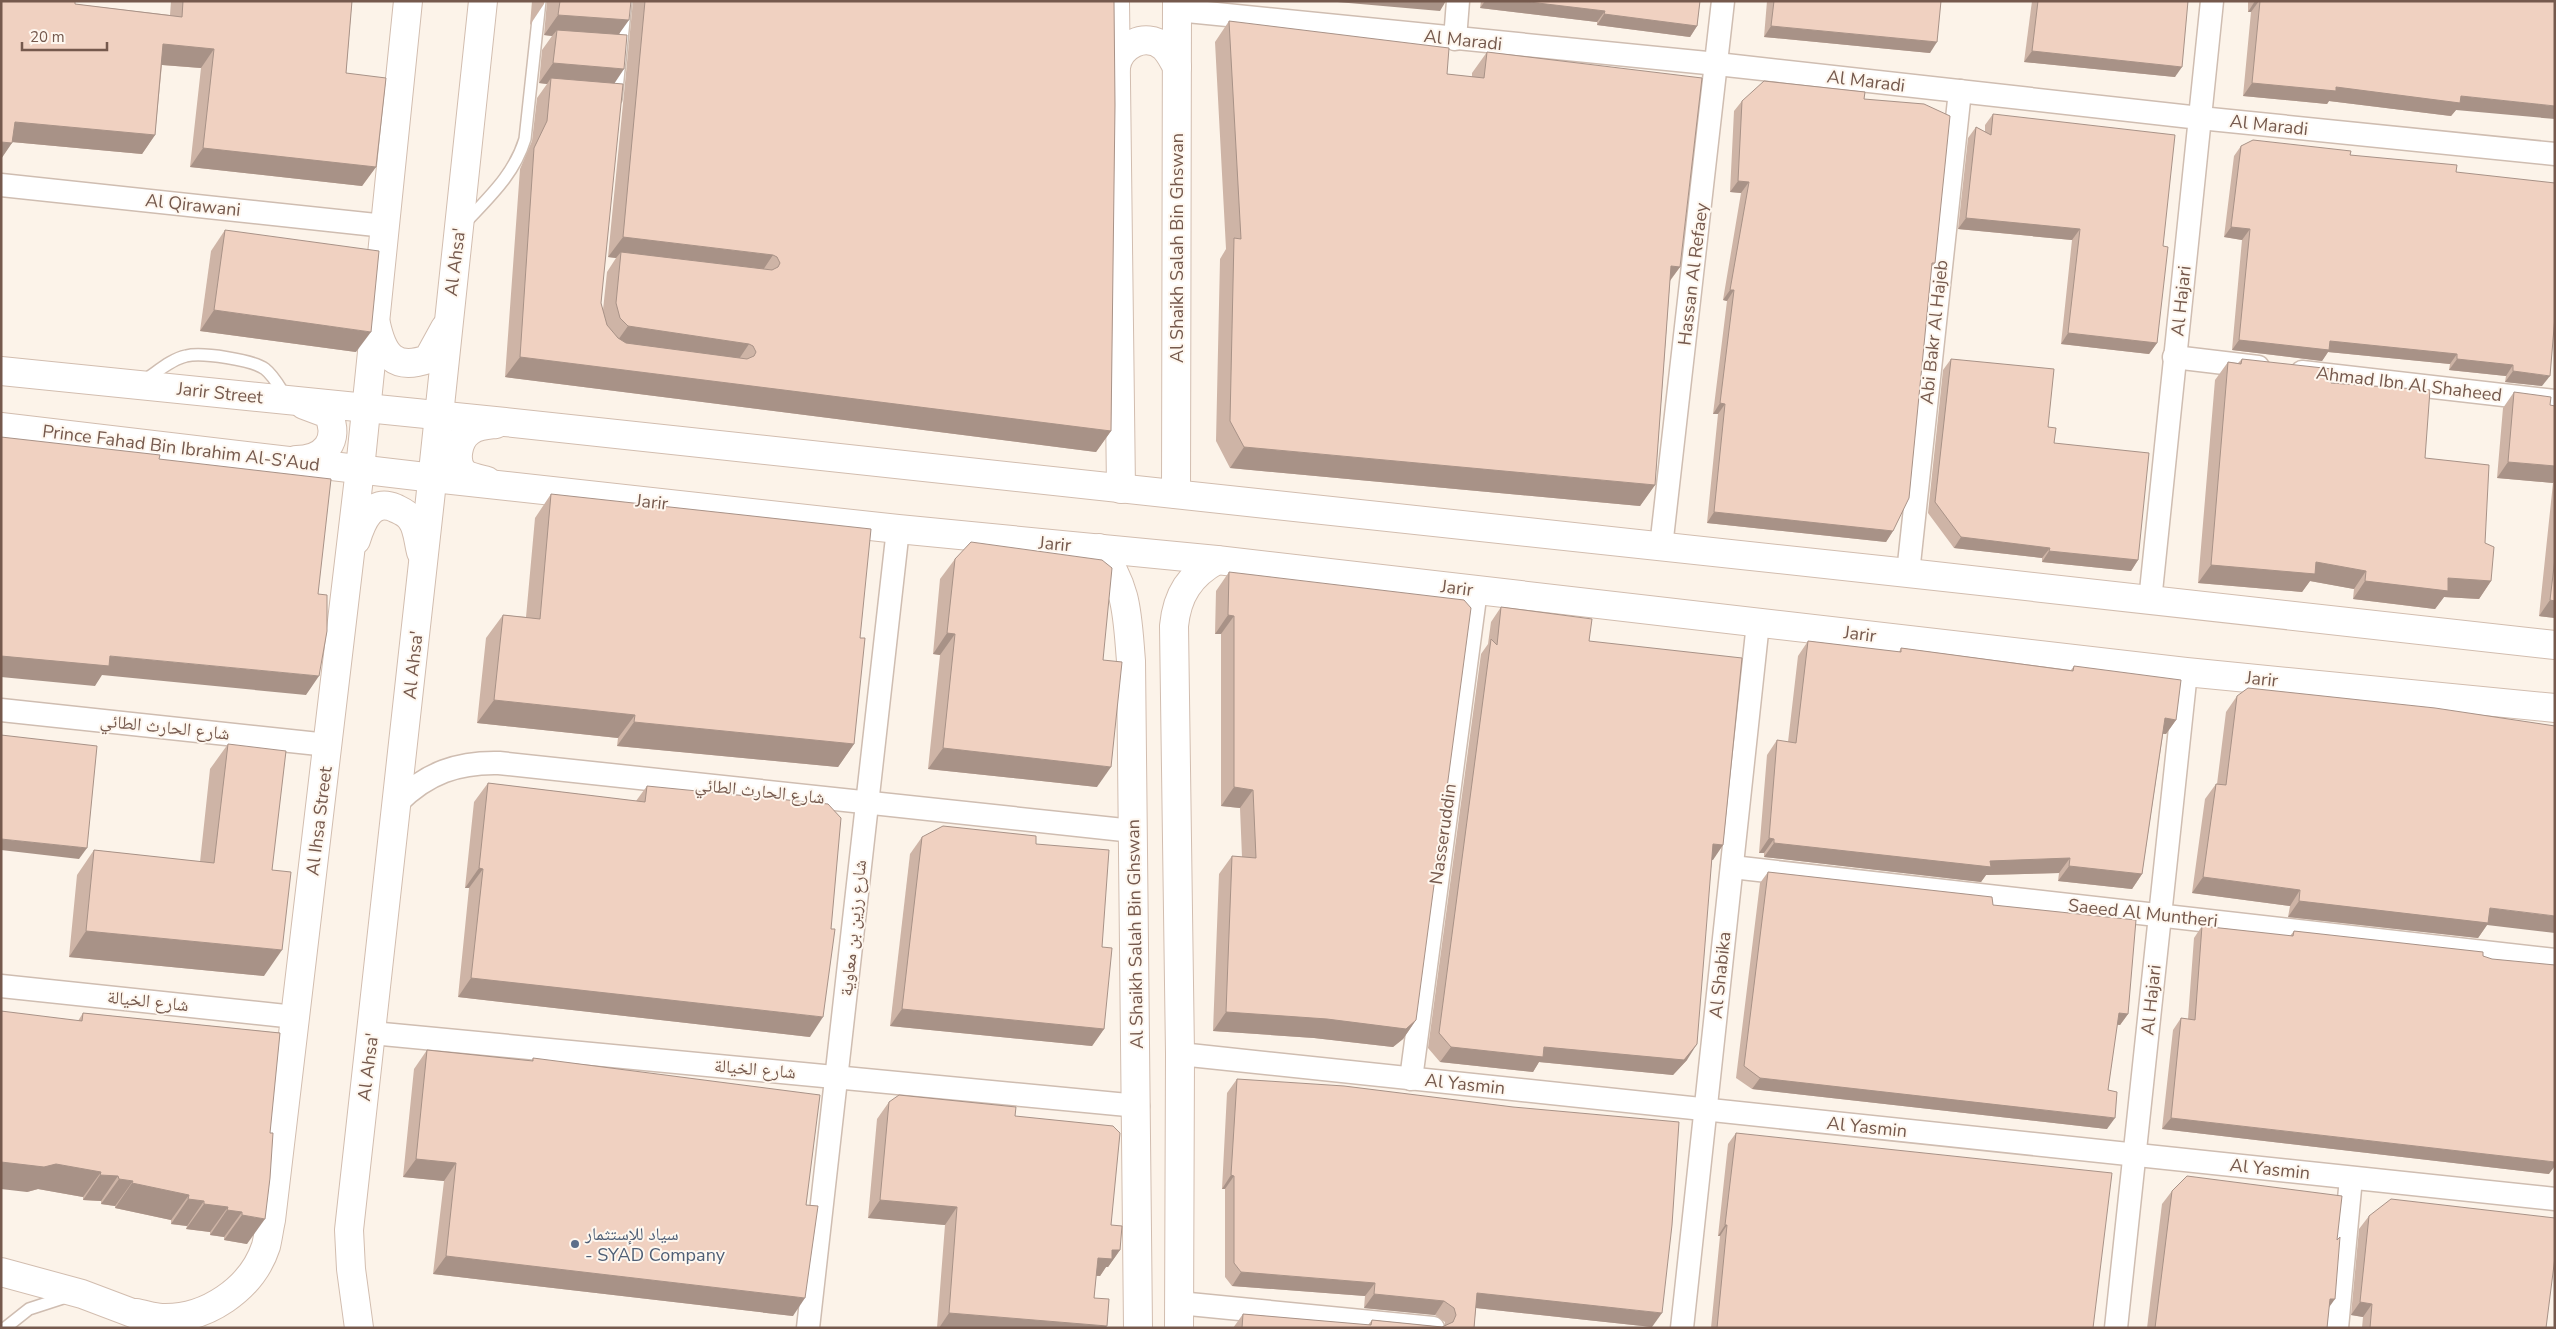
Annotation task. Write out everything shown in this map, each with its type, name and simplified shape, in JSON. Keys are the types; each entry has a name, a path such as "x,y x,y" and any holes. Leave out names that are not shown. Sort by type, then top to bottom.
{"main road":[{"path":"366,409 408,1"},
{"name":"Al Ahsa'","path":"359,1328 351,1269 350,1230 434,478 447,324 483,1"},
{"path":"1115,6 1127,25 1146,29 1161,24 1176,4"},
{"name":"Al Shaikh Salah Bin Ghswan","path":"1176,4 1176,494"},
{"path":"1115,6 1121,489"},
{"path":"1116,67 1118,56 1128,45 1144,41 1162,46 1177,67"},
{"path":"375,318 380,342 385,351 390,358 408,365 428,359 447,324"},
{"name":"Jarir Street","path":"1,371 440,415"},
{"path":"284,460 309,460 318,456 325,452 333,434 333,425 328,414 291,401"},
{"name":"Al Ihsa Street","path":"135,1313 161,1318 188,1315 214,1306 236,1291 254,1271 266,1247 271,1220 328,745 366,409"},
{"path":"440,415 1908,572 2150,601 2555,645"},
{"path":"502,485 465,474 458,463 458,454 464,436 470,430 479,426 508,422"},
{"name":"Prince Fahad Bin Ibrahim Al-S'Aud","path":"1,426 360,469"},
{"name":"Jarir","path":"360,469 898,529 1217,560 2186,672 2555,708"},
{"path":"350,557 367,513 379,506 388,506 406,513 412,520 416,528 424,568"},
{"name":"Al Shaikh Salah Bin Ghswan","path":"1099,548 1120,582 1126,602 1129,636 1138,1106 1138,1328"},
{"path":"1179,1316 1180,1054 1173,636 1176,609 1182,593 1203,568 1217,560"},
{"path":"1129,636 1142,654 1153,656 1173,636"},
{"path":"1131,692 1144,672 1157,672 1174,694"},
{"path":"1,1272 82,1294 135,1313 169,1328"}],"street":[{"path":"1455,39 1458,1"},
{"name":"Hassan Al Refaey","path":"1661,547 1724,1"},
{"name":"Al Hajari","path":"2150,601 2212,1"},
{"name":"Al Maradi","path":"1176,4 1455,39 1717,64 2200,118 2555,154"},
{"name":"Abi Bakr Al Hajeb","path":"1908,572 1960,91"},
{"name":"Al Qirawani","path":"1,185 385,226"},
{"name":"Ahmad Ibn Al Shaheed","path":"2174,357 2555,401"},
{"name":"شارع رزين بن معاوية","path":"808,1328 898,529"},
{"name":"Nasseruddin","path":"1411,1079 1476,590"},
{"name":"Al Shabika","path":"1682,1328 1758,623"},
{"name":"Al Hajari","path":"2116,1328 2186,672"},
{"name":"شارع الحارث الطائي","path":"1,710 328,745"},
{"name":"شارع الحارث الطائي","path":"398,802 426,778 443,770 461,765 499,763 1133,830"},
{"name":"Saeed Al Muntheri","path":"1732,867 2555,960"},
{"name":"شارع الخيالة","path":"1,986 295,1017"},
{"name":"شارع الخيالة","path":"372,1033 1138,1106"},
{"name":"Al Yasmin","path":"1180,1054 2555,1199"},
{"path":"2337,1328 2351,1178"},
{"path":"1179,1316 1433,1328"}],"lane":[{"path":"459,228 514,167 525,139 535,90 540,42 540,1"},
{"path":"613,101 616,49 626,1"},
{"path":"5,1328 29,1309 55,1299 82,1294"}],"building":[{"path":"1,1 75,1 75,4 182,17 183,1 352,1 346,73 386,78 376,167 203,148 214,49 163,44 155,135 15,122 12,143 1,142"},
{"path":"560,1 631,1 629,20 558,15"},
{"path":"645,1 1114,1 1115,105 1111,431 520,357 534,148 547,121 551,78 623,84 601,303 607,325 618,338 626,343 747,359 754,356 756,352 753,346 749,344 628,326 620,318 616,303 621,252 772,270 778,267 780,263 777,257 773,255 623,237"},
{"path":"1521,1 1700,1 1697,26 1604,14 1605,11"},
{"path":"1774,1 1941,1 1937,42 1771,26"},
{"path":"2038,1 2188,1 2182,67 2032,51"},
{"path":"2260,1 2555,1 2555,106 2461,96 2460,103 2336,87 2336,91 2252,83"},
{"path":"1229,21 1449,48 1447,74 1484,78 1487,52 1702,78 1680,267 1671,266 1655,485 1244,447 1230,421 1234,238 1241,239"},
{"path":"557,30 627,35 624,69 553,63"},
{"path":"1764,81 1865,92 1864,99 1924,104 1950,116 1935,263 1932,263 1909,498 1893,531 1714,512 1725,404 1720,403 1734,290 1730,290 1749,182 1738,181 1742,101"},
{"path":"1993,114 2175,135 2163,246 2168,247 2157,343 2068,333 2080,229 1966,218 1976,127 1991,135"},
{"path":"2253,140 2351,151 2350,155 2457,165 2456,172 2555,183 2555,316 2550,376 2513,371 2513,365 2457,359 2457,354 2330,341 2329,350 2239,340 2250,229 2231,227 2241,146"},
{"path":"225,230 379,251 371,332 214,310"},
{"path":"1951,359 2054,369 2048,427 2056,428 2054,443 2149,453 2138,560 2049,551 2050,548 1961,537 1935,502"},
{"path":"2242,359 2332,369 2331,383 2430,390 2425,458 2489,465 2485,543 2494,547 2491,581 2448,578 2448,591 2365,581 2366,571 2316,562 2315,574 2211,565 2228,362 2241,364"},
{"path":"2514,392 2551,397 2550,405 2555,406 2555,466 2508,462"},
{"path":"1,437 160,455 159,459 331,479 318,594 327,595 327,631 319,676 110,656 109,666 1,656"},
{"path":"551,494 871,529 860,638 865,638 854,744 634,722 635,715 494,700 503,615 540,619"},
{"path":"971,542 1102,560 1112,568 1103,660 1122,662 1111,767 943,748 955,634 947,633 955,559"},
{"path":"2555,558 2555,601 2550,600"},
{"path":"1229,572 1464,600 1471,608 1416,1020 1406,1029 1327,1019 1226,1012 1232,856 1256,858 1253,790 1234,787 1234,616 1228,615"},
{"path":"1501,607 1592,619 1589,641 1742,658 1723,845 1713,844 1697,1044 1684,1060 1544,1047 1543,1057 1451,1047 1439,1033 1491,639 1497,645"},
{"path":"1808,641 1901,652 1901,648 2073,671 2074,666 2181,680 2176,720 2165,718 2142,874 2069,866 2070,858 1990,861 1991,867 1774,843 1774,839 1769,838 1777,740 1796,743"},
{"path":"2248,688 2435,708 2555,726 2555,916 2490,908 2488,923 2299,901 2300,890 2203,877 2216,784 2226,785 2237,696"},
{"path":"1,735 97,746 87,848 1,839"},
{"path":"228,744 286,751 272,870 291,872 282,950 86,931 94,850 214,863"},
{"path":"488,783 645,802 647,786 828,804 841,818 831,929 835,929 823,1017 471,978 483,869 479,868"},
{"path":"943,826 1036,836 1036,844 1109,850 1102,947 1112,948 1104,1029 902,1009 922,837"},
{"path":"1768,872 1992,897 1993,905 2136,920 2128,1014 2119,1013 2108,1090 2117,1092 2115,1118 1760,1078 1744,1066"},
{"path":"2202,926 2293,936 2294,931 2483,952 2483,956 2492,959 2555,965 2555,1162 2171,1118 2181,1018 2195,1020"},
{"path":"1,1011 82,1021 83,1013 280,1033 270,1133 273,1133 265,1219 242,1215 242,1212 227,1210 228,1207 204,1204 204,1201 188,1199 189,1195 132,1183 133,1181 119,1179 118,1176 100,1175 101,1172 56,1164 44,1167 1,1162"},
{"path":"427,1050 533,1061 533,1058 820,1095 806,1205 818,1206 805,1298 446,1256 456,1163 416,1159"},
{"path":"1237,1079 1344,1086 1513,1107 1679,1122 1672,1225 1662,1313 1477,1293 1474,1328 1242,1328 1243,1314 1371,1325 1372,1320 1442,1327 1453,1322 1456,1315 1454,1308 1444,1301 1374,1294 1375,1283 1241,1272 1234,1263 1234,1176 1231,1175"},
{"path":"899,1095 1016,1107 1015,1116 1113,1126 1120,1133 1111,1225 1122,1226 1120,1250 1112,1250 1112,1259 1098,1258 1094,1298 1109,1299 1107,1326 949,1313 957,1207 880,1200 889,1102"},
{"path":"1736,1133 2112,1173 2093,1328 1717,1328 1727,1225 1725,1225"},
{"path":"2187,1176 2342,1196 2337,1240 2340,1237 2335,1299 2330,1299 2327,1328 2155,1328 2172,1191"},
{"path":"2391,1199 2555,1218 2555,1257 2546,1328 2370,1328 2372,1304 2360,1302 2369,1216"}],"place":[{"name":"سياد للإستثمار - SYAD Company","path":"575,1244"}]}
